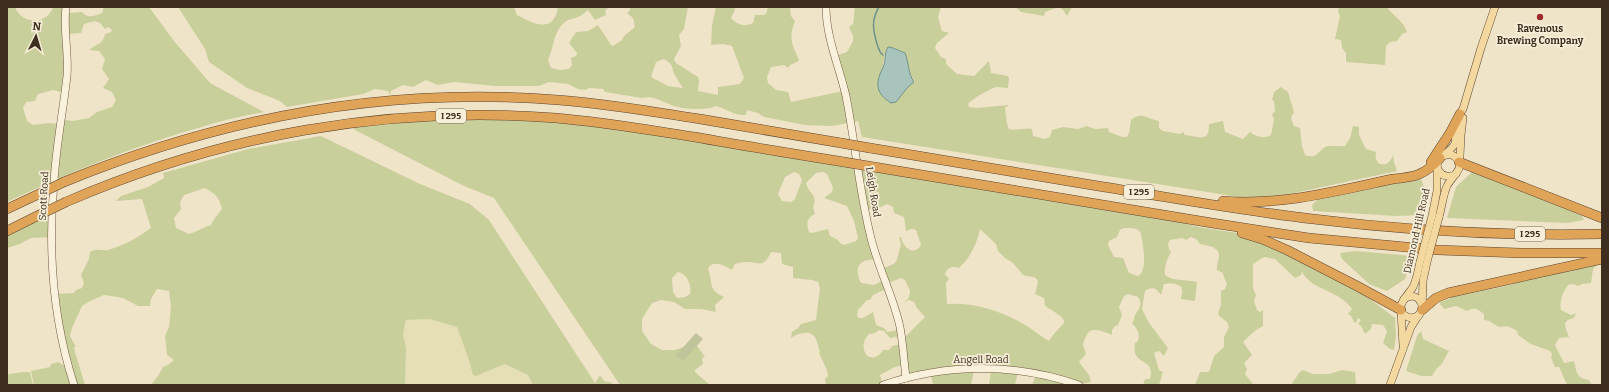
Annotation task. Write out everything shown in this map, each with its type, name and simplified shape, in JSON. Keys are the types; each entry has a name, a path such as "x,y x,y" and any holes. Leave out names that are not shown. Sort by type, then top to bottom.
{"highway":[{"name":"I 295","path":"7,210 64,182 144,152 235,125 331,107 385,101 434,98 521,98 597,104 1281,215 1394,227 1496,233 1602,234"},
{"path":"1393,179 1419,170 1431,162 1450,133 1461,112"},
{"name":"I 295","path":"7,231 66,202 98,189 164,165 242,143 331,126 427,116 508,116 588,121 1196,221 1309,238 1406,247 1504,252 1602,253"},
{"path":"1153,195 1242,202 1264,202 1294,198 1393,179 1410,178 1422,174 1440,159"},
{"path":"1459,162 1602,218"},
{"path":"1196,221 1257,238 1278,246 1351,282 1401,311"},
{"path":"1421,310 1436,298 1448,293 1602,259"}],"main road":[{"path":"1456,174 1450,176 1443,175 1439,171 1440,159 1454,144 1461,112 1495,7"},
{"path":"1459,162 1461,153 1460,135 1464,115 1461,112"},
{"path":"1440,159 1452,155 1459,162"},
{"name":"Diamond Hill Road","path":"1436,216 1440,159"},
{"name":"Diamond Hill Road","path":"1404,299 1414,285 1424,262 1436,216 1446,187 1456,174 1459,168 1459,162"},
{"name":"Diamond Hill Road","path":"1390,385 1411,327 1421,310 1424,262"},
{"path":"1410,296 1419,300 1421,310 1415,318 1409,318 1401,311 1401,304 1404,299 1410,296"},
{"name":"Diamond Hill Road","path":"1401,311 1403,349"}],"street":[{"name":"Scott Road","path":"66,7 68,67 54,182 52,222 53,271 58,319 64,351 74,385"},
{"name":"Leigh Road","path":"826,7 828,31 844,87 853,129 870,235 874,252 889,291 900,326 906,378"},
{"name":"Angell Road","path":"883,385 906,378 946,370 986,368 1037,374 1079,385"}],"shaded area":[{"path":"429,319 457,327 476,376 505,364 528,375 533,385 405,385 406,348 403,334 406,320"}],"green space":[{"path":"7,7 15,7 18,13 29,20 40,20 50,13 53,7 68,7 68,13 82,12 86,16 91,16 102,13 104,7 149,7 174,41 210,83 264,112 234,118 179,133 129,150 55,180 7,202","holes":["95,21 100,23 105,29 108,27 112,30 111,32 105,34 101,42 89,50 99,51 105,59 102,69 109,79 103,88 112,92 116,100 112,107 97,112 89,118 72,121 61,119 60,124 48,123 33,125 27,121 23,108 26,102 35,101 38,94 53,90 64,93 68,34 81,33 84,24"]},
{"path":"178,7 514,7 517,15 529,21 547,24 556,16 558,7 609,7 605,11 606,15 595,20 588,10 582,15 567,21 560,27 548,60 551,68 560,70 569,69 572,65 571,58 576,56 577,53 569,43 576,32 588,31 598,25 613,46 622,40 624,36 635,27 633,18 627,13 630,10 630,7 688,7 684,29 679,35 681,46 674,59 676,63 698,77 698,91 718,95 718,87 740,84 744,78 732,46 723,44 711,45 712,25 716,7 734,7 735,10 731,18 741,25 744,25 753,23 755,15 766,14 768,7 790,7 791,16 795,21 791,37 799,60 790,65 788,68 784,65 771,67 767,77 768,83 776,90 788,92 791,102 843,91 835,56 847,52 853,41 853,36 849,27 853,24 855,7 941,7 938,17 942,31 949,33 937,43 935,48 941,57 946,59 946,64 957,74 974,76 989,61 991,73 1008,76 1008,88 994,88 977,97 968,104 969,107 976,108 1009,105 1005,108 1009,129 1032,129 1033,136 1045,139 1050,137 1052,130 1063,127 1078,129 1087,126 1095,129 1108,128 1109,132 1122,137 1127,137 1131,120 1138,116 1144,116 1159,121 1159,128 1163,131 1180,134 1183,132 1185,135 1195,137 1205,136 1209,130 1209,124 1223,121 1225,132 1243,139 1250,132 1258,136 1266,137 1271,135 1274,119 1272,115 1275,111 1274,101 1272,100 1274,92 1281,87 1288,92 1294,112 1291,118 1294,126 1300,128 1302,146 1305,155 1315,156 1327,146 1345,146 1350,138 1353,126 1359,127 1359,135 1366,149 1376,152 1377,160 1382,164 1388,163 1393,155 1397,171 1285,195 1245,198 862,137 858,121 832,126 805,125 764,117 758,113 747,110 746,115 742,115 716,106 701,109 684,108 674,106 651,97 642,98 605,92 603,89 578,89 568,84 549,82 539,86 495,86 454,82 438,85 426,80 413,87 403,85 391,91 390,95 388,91 375,89 363,94 287,107 280,101 247,88 209,62 205,49","holes":["887,48 894,48 905,53 910,72 915,82 910,85 896,102 880,73 883,67","664,59 671,65 674,74 683,88 668,86 651,77 656,62"]},
{"path":"1015,7 1059,7 1045,12 1044,16 1021,12"},
{"path":"1059,7 1072,7 1067,16"},
{"path":"1339,7 1387,7 1406,28 1407,32 1402,34 1397,41 1390,42 1386,46 1385,65 1346,62 1346,53 1342,48 1341,40 1335,39 1340,16 1338,12"},
{"path":"475,117 583,122 1175,221 1198,227 1243,234 1362,293 1395,318 1396,336 1394,350 1390,349 1383,343 1387,331 1383,325 1372,324 1371,329 1365,334 1361,326 1358,324 1361,320 1358,318 1356,323 1354,322 1348,314 1352,309 1341,298 1312,283 1302,272 1301,275 1295,278 1275,259 1264,257 1253,264 1253,288 1256,295 1254,301 1257,310 1260,312 1263,310 1263,326 1243,342 1252,355 1244,363 1247,369 1245,374 1254,385 1195,385 1200,372 1209,372 1214,356 1224,347 1224,337 1229,327 1227,322 1219,316 1218,313 1221,305 1221,291 1225,289 1227,283 1223,273 1217,270 1219,256 1218,251 1213,247 1200,244 1196,239 1191,237 1186,240 1182,238 1170,240 1168,244 1171,252 1166,263 1165,275 1177,280 1197,282 1195,301 1181,299 1182,289 1174,284 1164,284 1161,295 1153,288 1145,291 1142,309 1149,323 1168,348 1164,356 1159,351 1154,353 1159,370 1163,372 1159,385 1143,385 1145,379 1150,379 1151,373 1149,366 1137,357 1135,353 1135,343 1139,339 1139,334 1132,324 1140,306 1140,302 1138,297 1128,294 1124,296 1119,307 1122,315 1118,325 1112,330 1112,335 1094,330 1089,332 1085,338 1083,345 1086,354 1079,362 1089,375 1091,382 1081,384 1066,383 1066,385 1032,385 1036,375 1018,372 1015,385 989,385 991,371 974,371 971,385 933,385 931,375 912,379 904,365 895,367 880,375 883,385 826,385 825,379 828,376 827,370 819,353 820,352 814,336 805,333 791,338 792,332 801,324 816,320 820,288 818,282 793,278 793,267 782,264 781,253 771,252 766,261 763,263 739,263 735,264 732,270 719,264 712,264 710,266 708,269 713,289 715,292 724,297 715,305 716,312 701,309 685,309 674,302 661,300 652,303 642,319 642,331 651,344 662,350 675,350 695,343 705,357 702,358 703,364 695,370 695,372 710,385 620,385 494,198 464,186 353,129 354,125","holes":["794,172 799,174 802,180 795,199 791,202 782,201 778,194 785,177","823,172 827,174 833,188 832,192 824,198 847,206 854,221 858,238 856,241 844,245 830,236 828,229 812,233 809,232 807,223 810,217 815,214 813,207 815,199 806,183 816,173","887,204 893,207 894,213 904,217 906,231 911,229 916,230 921,245 918,249 909,249 906,247 901,237 899,237 901,245 896,261 891,265 880,269 884,280 874,285 862,283 858,274 858,267 862,262 875,259 865,210 877,209","1124,228 1134,228 1140,232 1144,251 1144,263 1143,269 1138,276 1129,273 1123,258 1114,257 1108,245 1109,241 1117,237 1120,230","980,229 996,244 998,251 1013,263 1023,275 1036,278 1038,282 1035,294 1044,298 1045,306 1061,316 1064,320 1062,325 1049,341 1024,324 1003,314 966,304 947,304 946,283 949,279 945,274 949,268 959,268 963,264 970,255","678,272 684,275 688,280 690,294 685,297 677,298 673,292 672,278","901,278 905,280 910,291 909,298 904,302 909,300 914,302 925,317 902,340 901,344 892,346 889,350 883,350 878,355 870,357 864,350 865,339 869,334 875,333 879,330 884,331 890,338 900,336 899,330 887,332 884,328 876,325 873,312 863,318 859,318 857,316 858,310 867,300 870,300 873,295 886,289 886,284"]},
{"path":"321,136 420,184 470,204 489,220 595,383 600,375 604,381 610,382 614,385 533,385 528,375 505,364 476,376 473,375 457,327 429,319 406,320 403,334 406,348 405,385 151,385 163,367 174,360 167,355 165,336 169,327 171,306 169,291 157,289 151,299 150,306 138,306 123,298 104,295 82,306 70,336 76,347 74,347 75,352 85,385 74,385 55,294 74,293 76,290 82,288 84,283 81,275 89,259 90,252 97,250 108,250 120,246 151,228 142,199 116,201 121,196 148,187 164,178 163,173 248,149","holes":["205,188 214,194 220,202 222,209 211,225 189,234 176,228 174,218 181,209 180,202 184,195"]},
{"path":"1472,172 1582,216 1584,220 1567,223 1447,218 1456,187"},
{"path":"1421,179 1427,196 1423,215 1396,216 1313,211 1312,205 1319,198"},
{"path":"51,210 51,237 31,238 20,244 7,248 7,232"},
{"path":"1356,251 1412,256 1405,279 1387,291 1369,284 1342,259 1340,253"},
{"path":"1602,261 1602,264 1597,265 1593,269 1591,283 1578,286 1573,284 1568,285 1561,300 1561,310 1571,315 1576,313 1574,318 1567,321 1565,324 1569,337 1559,338 1555,345 1564,363 1574,361 1579,376 1589,380 1592,385 1567,385 1559,367 1555,367 1550,351 1531,344 1518,335 1517,331 1513,328 1506,326 1499,327 1489,321 1484,320 1484,314 1476,309 1467,311 1456,306 1444,309 1439,303 1453,297 1511,285 1548,271"},
{"path":"1421,331 1423,339 1449,351 1441,365 1432,376 1421,376 1406,371 1417,336"},
{"path":"696,333 703,339 683,361 676,355"},
{"path":"58,362 64,365 70,385 34,385 31,371 50,367 51,364"},
{"path":"1303,370 1313,374 1329,374 1342,370 1355,372 1356,385 1291,385 1299,373"},
{"path":"30,372 33,385 7,385 7,377 9,374"}],"water":[{"path":"888,47 905,53 914,82 896,102 891,103 881,94 878,87 880,73 884,65"}],"waterway":[{"path":"879,7 875,16 874,30 879,49 883,55"}],"place":[{"name":"Ravenous Brewing Company","path":"1540,17"}]}
